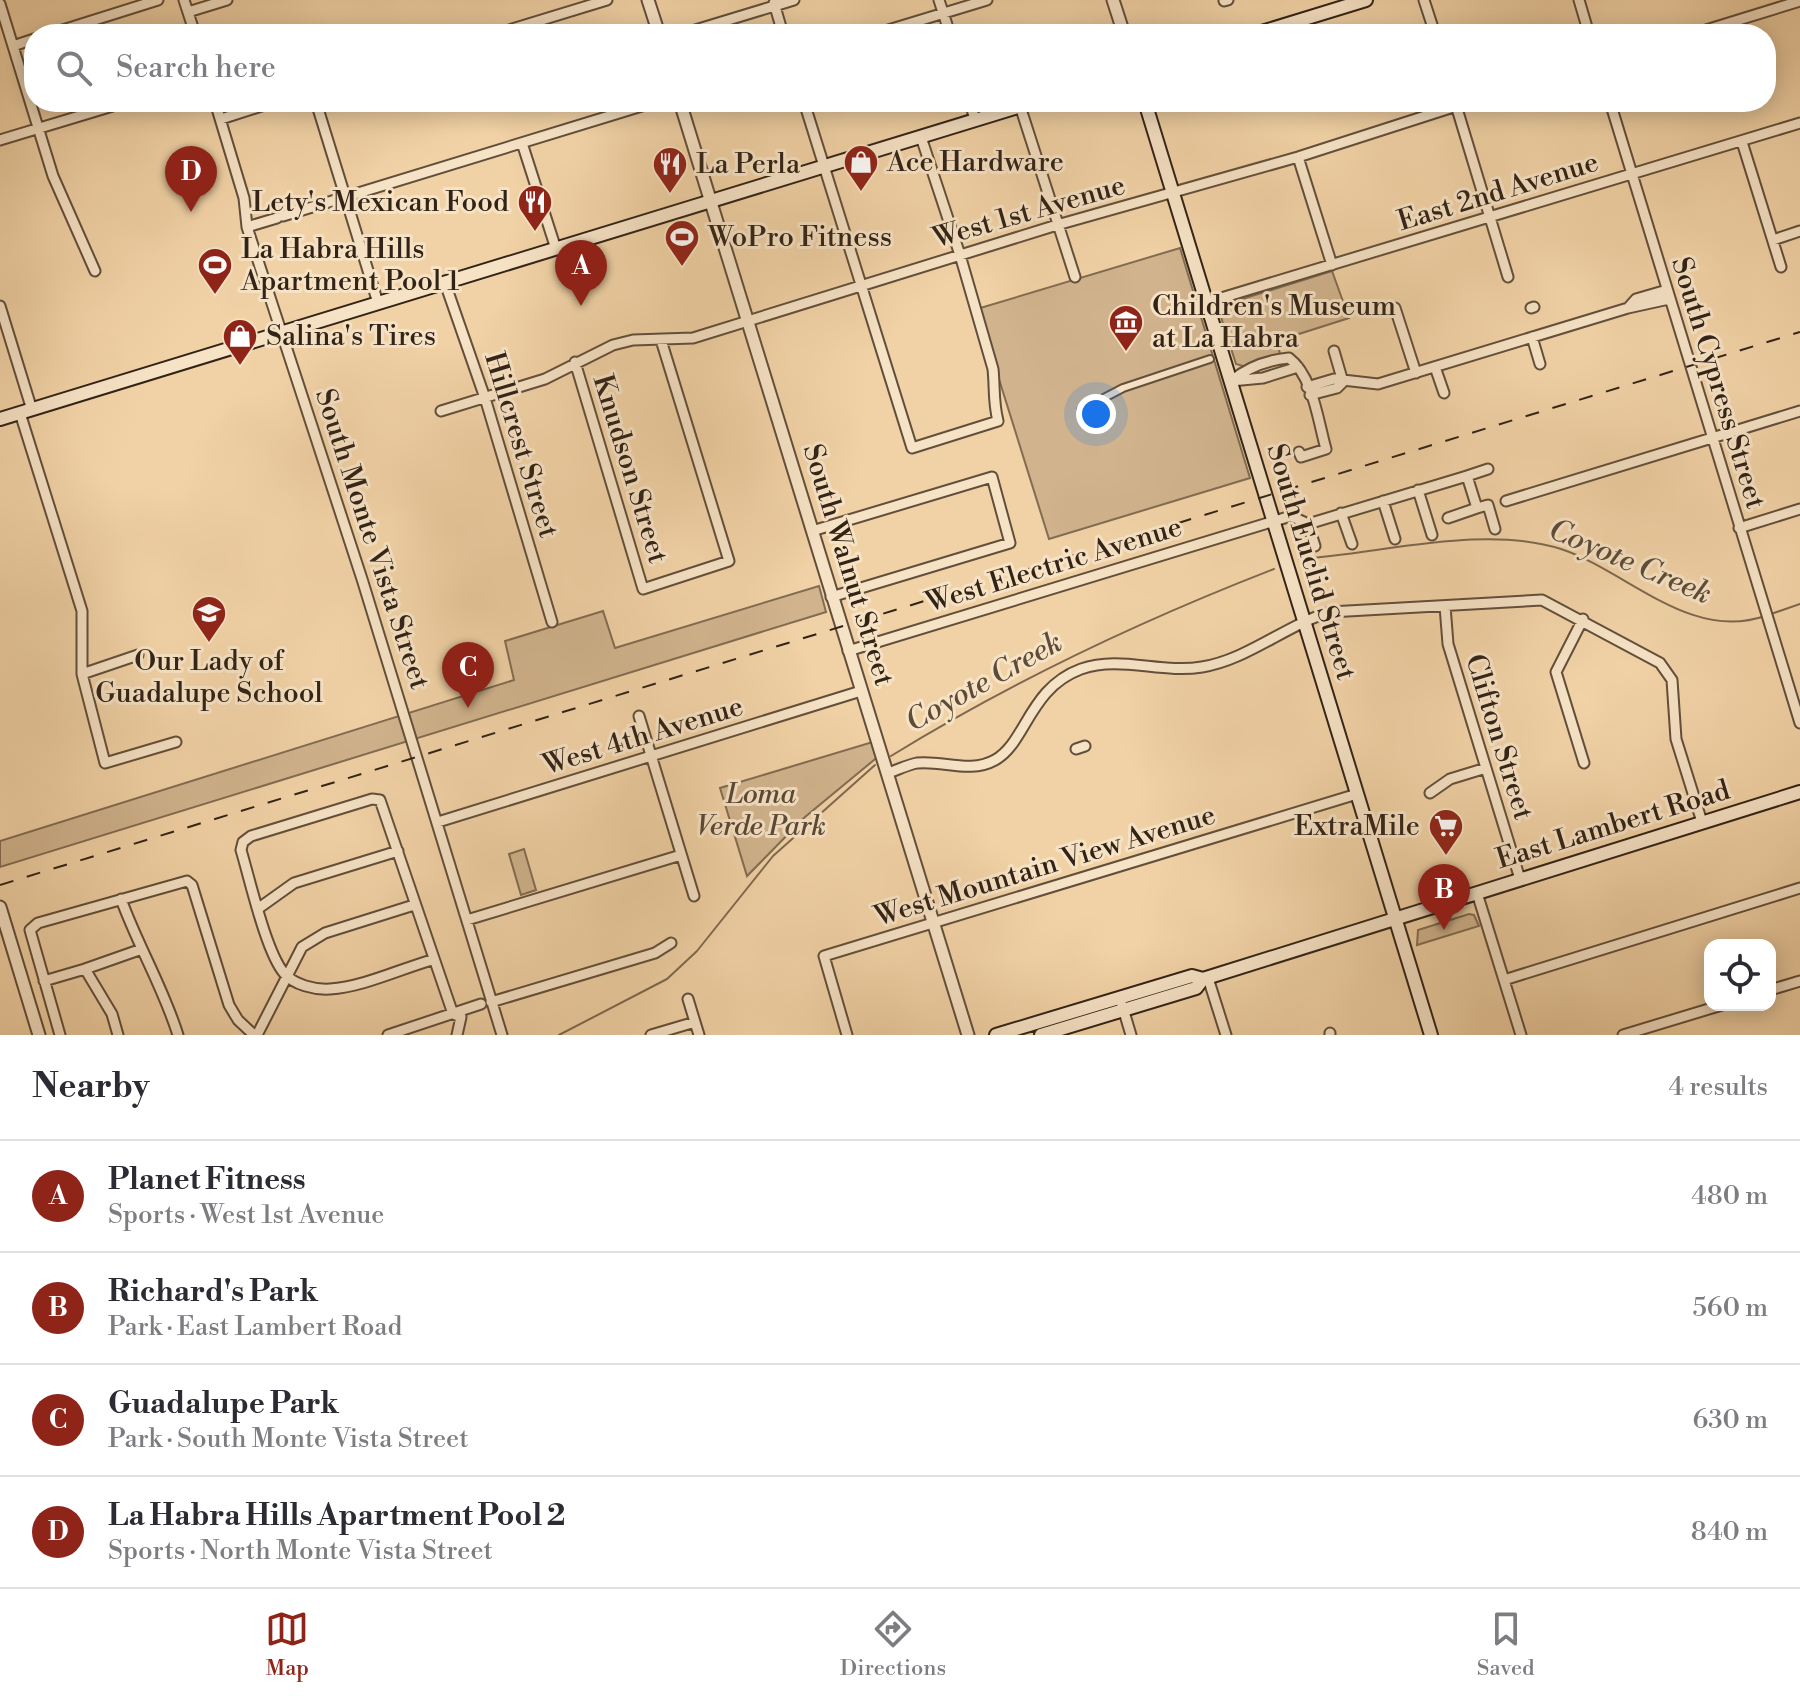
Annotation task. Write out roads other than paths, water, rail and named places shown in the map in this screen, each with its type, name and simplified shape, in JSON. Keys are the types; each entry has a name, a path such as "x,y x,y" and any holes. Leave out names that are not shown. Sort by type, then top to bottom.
{"main road":[{"path":"1288,24 1366,0"},
{"path":"0,419 1001,112"},
{"name":"South Euclid Street","path":"1148,112 1431,1035"},
{"name":"East Lambert Road","path":"1122,1004 1192,976 1206,979 1800,792"},
{"path":"996,1035 1122,1004"},
{"path":"1041,1035 1122,1004"}],"street":[{"path":"82,24 158,0"},
{"path":"184,0 192,24"},
{"path":"188,12 227,0"},
{"path":"529,24 607,0"},
{"path":"648,0 656,24"},
{"path":"712,24 774,3 794,0"},
{"path":"939,0 947,24"},
{"path":"907,24 987,0"},
{"path":"1113,0 1121,24"},
{"path":"1424,0 1432,24"},
{"path":"1579,0 1586,24"},
{"path":"1725,24 1800,1"},
{"path":"774,3 780,24"},
{"path":"0,4 24,83"},
{"path":"13,46 24,42"},
{"path":"33,112 56,185 95,271"},
{"path":"0,140 93,112"},
{"name":"South Monte Vista Street","path":"219,112 244,198 247,227 275,317 284,332 438,822 467,920 486,1003 502,1035"},
{"path":"221,119 243,112"},
{"path":"319,112 378,303"},
{"path":"247,227 623,112"},
{"name":"South Walnut Street","path":"683,112 968,1035"},
{"path":"807,112 912,448 998,421 991,397 995,388 993,369 921,137"},
{"path":"973,112 975,120"},
{"path":"1022,112 1075,277"},
{"name":"West 1st Avenue","path":"441,411 545,379 575,362 623,342 693,338 1057,225 1298,157 1431,112"},
{"path":"1457,112 1508,277"},
{"name":"South Cypress Street","path":"1613,112 1800,723"},
{"name":"East 2nd Avenue","path":"1208,302 1800,123"},
{"path":"1742,142 1781,267"},
{"path":"522,143 556,249"},
{"path":"1298,157 1332,265"},
{"path":"1773,240 1800,231"},
{"name":"Hillcrest Street","path":"445,283 485,398 552,622"},
{"path":"1308,391 1337,388 1343,382 1378,384 1628,308 1636,299 1668,294"},
{"path":"0,306 26,412 82,611 82,674 105,763 176,742"},
{"path":"1395,308 1416,373"},
{"path":"1532,337 1540,364"},
{"name":"Knudson Street","path":"575,362 643,589 729,561 661,340"},
{"path":"1334,351 1343,382"},
{"path":"1231,381 1244,371 1283,358 1289,358 1298,367 1326,449 1301,457 1299,452"},
{"path":"1081,410 1123,388 1210,359"},
{"path":"1231,381 1263,378 1298,367"},
{"path":"1435,367 1444,393"},
{"path":"1506,501 1800,411"},
{"path":"1273,521 1291,516 1308,524 1488,469"},
{"path":"1467,476 1477,508"},
{"path":"812,531 992,477 1010,543 831,597"},
{"path":"1418,490 1432,535"},
{"path":"1383,501 1395,539"},
{"path":"1448,518 1488,505 1495,529"},
{"path":"1739,528 1800,509"},
{"path":"1341,513 1352,544"},
{"name":"West Electric Avenue","path":"848,651 1273,521"},
{"path":"1308,524 1315,546"},
{"path":"888,773 915,763 969,766 995,760 1005,753 1034,705 1076,671 1113,663 1201,668 1235,656 1303,620 1330,612 1542,600 1583,619 1660,663 1672,680 1676,739 1702,822"},
{"name":"Clifton Street","path":"1445,606 1448,644 1520,879"},
{"path":"1583,619 1556,672 1584,763"},
{"path":"82,674 138,655"},
{"name":"West 4th Avenue","path":"438,822 861,691"},
{"path":"639,716 694,896"},
{"path":"1430,793 1450,779 1486,768"},
{"name":"West Mountain View Avenue","path":"847,1035 824,956 1357,794"},
{"path":"432,960 333,989 308,987 286,976 276,961 241,850 243,842 251,836 372,799 380,800 432,960 453,1014 461,1017 457,1035"},
{"path":"259,908 294,883 398,851"},
{"path":"467,920 681,855"},
{"path":"60,1035 30,930 38,923 177,881 187,881 192,885 229,1005 238,1020 255,1035 302,947 313,940 414,905"},
{"path":"1504,980 1800,888"},
{"path":"1477,893 1521,1035"},
{"path":"121,899 139,950 166,999 177,1035"},
{"path":"0,907 39,1035"},
{"path":"388,1035 655,953 671,943"},
{"path":"44,981 139,950"},
{"path":"85,969 112,1014 118,1035"},
{"path":"1206,979 1226,1035"},
{"path":"1776,988 1800,981"},
{"path":"688,999 699,1035"},
{"path":"1122,1004 1131,1035"},
{"path":"1623,1035 1704,1010"},
{"path":"651,1035 695,1022"}],"waterway":[{"name":"Coyote Creek","path":"1299,559 1465,540 1531,542 1586,559 1685,612 1711,620 1737,621 1765,616"},
{"name":"Coyote Creek","path":"891,756 983,702 1078,654 1274,569"},
{"name":"Coyote Creek","path":"1771,614 1800,604"},
{"name":"Coyote Creek","path":"559,1035 667,979 697,951 773,856 875,765"}],"railway":[{"path":"0,885 1800,332"}],"place":[{"name":"Ace Hardware","path":"861,193"},
{"name":"La Perla","path":"670,195"},
{"name":"La Habra Hills Apartment Pool 2","path":"191,212"},
{"name":"Lety's Mexican Food","path":"535,233"},
{"name":"WoPro Fitness","path":"682,268"},
{"name":"La Habra Hills Apartment Pool 1","path":"215,296"},
{"name":"Planet Fitness","path":"581,306"},
{"name":"Children's Museum at La Habra","path":"1126,353"},
{"name":"Salina's Tires","path":"240,367"},
{"name":"Our Lady of Guadalupe School","path":"209,644"},
{"name":"Guadalupe Park","path":"468,708"},
{"name":"ExtraMile","path":"1446,857"},
{"name":"Richard's Park","path":"1444,930"}],"park label":[{"name":"Loma Verde Park","path":"761,810"}]}
